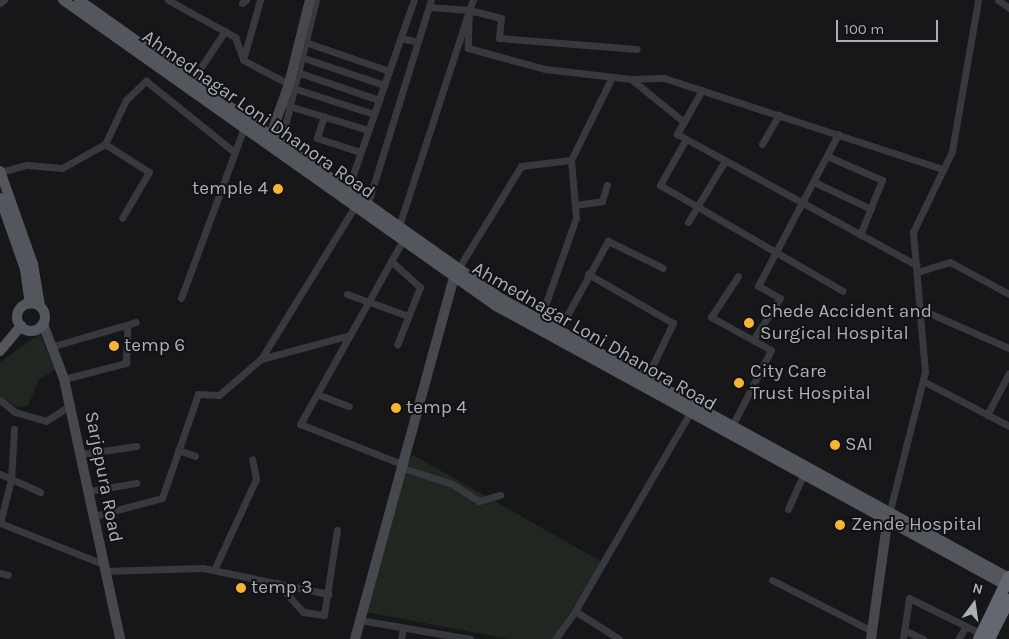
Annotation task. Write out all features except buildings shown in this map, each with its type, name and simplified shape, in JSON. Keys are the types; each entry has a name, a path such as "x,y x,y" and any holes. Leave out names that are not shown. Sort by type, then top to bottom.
{"highway":[{"path":"984,637 1008,581"},
{"path":"984,637 1009,600"}],"main road":[{"name":"Ahmednagar Loni Dhanora Road","path":"63,0 244,128 270,140 348,189 399,226 456,273 732,426 888,519"},
{"name":"Ahmednagar Loni Dhanora Road","path":"79,0 194,79 354,206 403,240 690,413 803,475 1008,581"},
{"path":"0,172 33,264 35,305"},
{"path":"0,198 26,269 35,305 44,324 33,331 21,326"},
{"path":"0,351 21,326 19,310 35,305"}],"street":[{"path":"0,4 4,0"},
{"path":"168,0 235,37 243,60 291,86 374,114"},
{"path":"243,60 260,0"},
{"path":"284,130 291,86 310,0"},
{"path":"270,140 297,72 316,0"},
{"path":"348,189 414,0"},
{"path":"399,226 473,0"},
{"path":"772,580 871,635 888,519 923,382 920,309 913,232 952,152 978,0"},
{"path":"998,0 1009,8"},
{"path":"368,203 430,4 469,10 501,18 499,38 637,50"},
{"path":"469,10 468,48 545,69 630,79 664,78 943,169"},
{"path":"194,79 224,31"},
{"path":"401,38 418,42"},
{"path":"305,42 389,71"},
{"path":"301,57 384,86"},
{"path":"297,72 379,100"},
{"path":"540,320 576,218 571,160 612,77"},
{"path":"630,79 684,122"},
{"path":"0,172 27,165 62,168 105,144 126,100 146,81 233,151"},
{"path":"702,90 677,134 860,235 916,269 950,262 1009,294"},
{"path":"288,106 368,130"},
{"path":"762,144 779,115"},
{"path":"324,116 317,138 360,152"},
{"path":"180,298 233,151 244,128"},
{"path":"753,340 780,298 758,286 803,204 838,134"},
{"path":"686,139 660,185 843,291"},
{"path":"105,144 149,172 122,218"},
{"path":"827,156 882,180 860,235"},
{"path":"355,639 456,273 521,166 571,160"},
{"path":"688,222 725,161"},
{"path":"814,182 870,209"},
{"path":"575,205 602,201 606,185"},
{"path":"94,516 162,498 198,394 219,395 261,359 354,206"},
{"path":"403,240 300,424 403,467 452,484 479,501 500,495"},
{"path":"559,330 588,274 608,241 663,268"},
{"path":"391,260 420,287 398,345"},
{"path":"588,274 673,323 646,379"},
{"path":"732,426 771,350 711,318 738,276"},
{"path":"347,294 408,316"},
{"path":"920,309 1009,348"},
{"path":"54,346 136,322"},
{"name":"Sarjepura Road","path":"44,324 54,346 71,405 103,568 120,639"},
{"path":"64,379 126,363 127,325"},
{"path":"261,359 350,334"},
{"path":"987,415 1009,373"},
{"path":"923,382 1009,426"},
{"path":"317,394 349,406"},
{"path":"0,400 14,412 46,420 71,405"},
{"path":"555,639 575,611 690,413"},
{"path":"14,428 11,479 0,523 103,568 214,570 328,594"},
{"path":"82,454 136,446"},
{"path":"178,450 195,456"},
{"path":"214,570 256,478 252,459"},
{"path":"0,474 40,492"},
{"path":"788,509 803,475"},
{"path":"89,491 136,483"},
{"path":"277,583 303,612 324,615 337,530"},
{"path":"0,573 8,576"},
{"path":"903,639 909,598 984,637"},
{"path":"575,611 619,639"},
{"path":"360,620 470,639"},
{"path":"958,639 966,626"},
{"path":"401,639 403,628"},
{"path":"904,630 924,639"}],"shaded area":[{"path":"40,334 55,370 39,379 28,406 16,407 0,396 0,362"},
{"path":"413,455 604,563 552,639 509,639 361,611 404,465"}],"place":[{"name":"temple 4","path":"278,189"},
{"name":"Chede Accident and Surgical Hospital","path":"749,323"},
{"name":"temp 6","path":"114,346"},
{"name":"City Care Trust Hospital","path":"739,383"},
{"name":"temp 4","path":"396,408"},
{"name":"SAI","path":"835,445"},
{"name":"Zende Hospital","path":"840,525"},
{"name":"temp 3","path":"241,588"}]}
